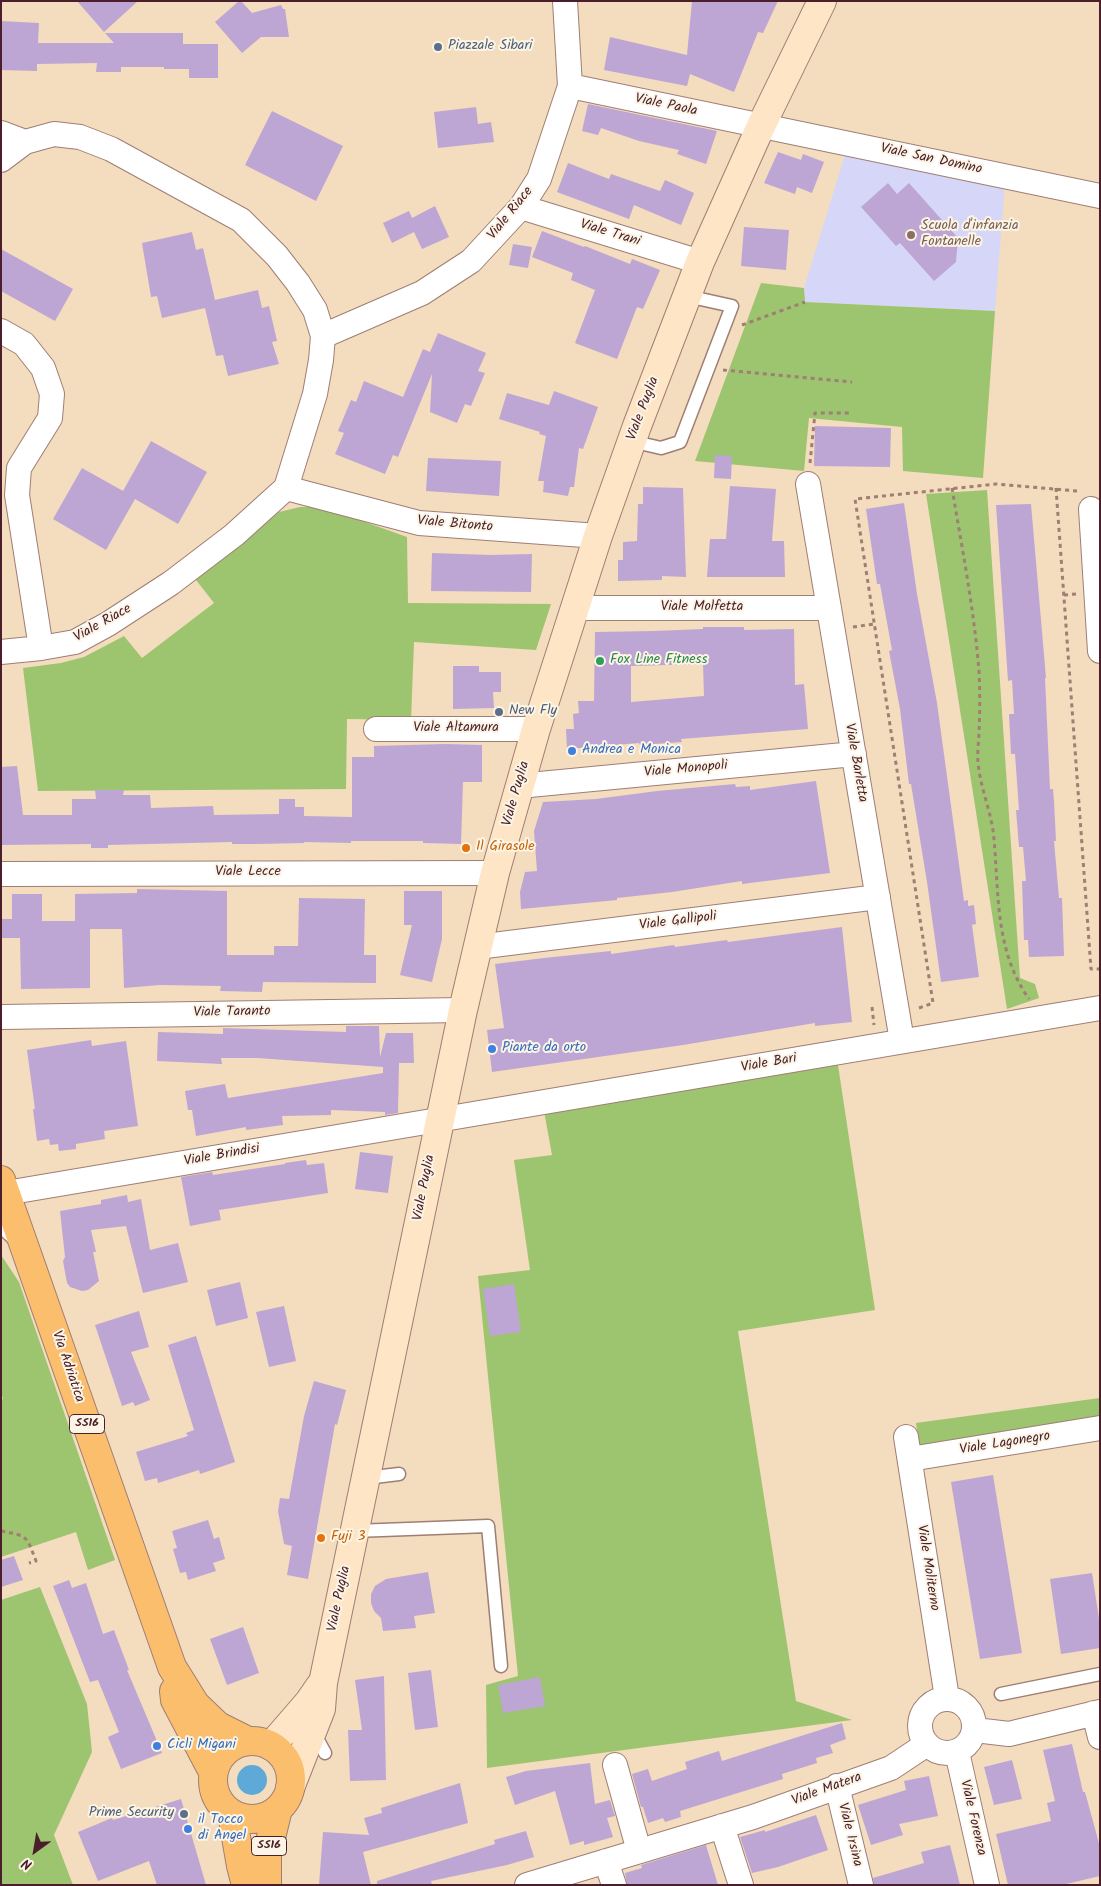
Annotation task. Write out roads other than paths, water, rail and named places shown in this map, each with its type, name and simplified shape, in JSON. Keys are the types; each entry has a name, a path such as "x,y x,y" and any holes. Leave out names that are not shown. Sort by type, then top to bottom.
{"main road":[{"name":"Viale Puglia","path":"284,1798 319,1741 323,1683 438,1121 495,873 536,729 598,536 700,262 822,1"},
{"name":"Via Adriatica","path":"4,1186 172,1667 195,1704 218,1726 259,1744"},
{"name":"Via Adriatica","path":"172,1667 175,1700 214,1772"},
{"name":"Viale Puglia","path":"259,1744 309,1702 323,1683"},
{"path":"214,1772 218,1760 236,1744 259,1744"},
{"name":"SS16","path":"259,1744 281,1754 288,1764 291,1776 267,1854 267,1885"},
{"name":"SS16","path":"214,1772 213,1784 216,1796 232,1814 256,1819 268,1816 284,1798"},
{"name":"SS16","path":"232,1814 246,1885"}],"street":[{"name":"Viale Riace","path":"322,336 422,293 471,261 521,207 539,179 570,86 565,1"},
{"name":"Viale Paola","path":"570,86 762,126"},
{"name":"Viale San Domino","path":"762,126 1100,196"},
{"path":"1,133 25,142"},
{"path":"1,160 25,142 54,134 80,137 111,149 241,220 268,245 298,283 315,310 322,336 321,360 315,394 286,488"},
{"name":"Viale Trani","path":"521,207 700,262"},
{"path":"1,331 24,344 43,368 52,394 50,418 19,468 17,495 40,648"},
{"name":"Viale Barletta","path":"808,484 902,1041"},
{"name":"Viale Riace","path":"1,652 75,642 108,624 171,583 234,535 286,488"},
{"name":"Viale Bitonto","path":"286,488 419,523 598,536"},
{"path":"1086,500 1100,651"},
{"name":"Viale Molfetta","path":"575,608 829,608"},
{"name":"Viale Altamura","path":"376,729 536,729"},
{"name":"Viale Monopoli","path":"519,786 854,754"},
{"name":"Viale Lecce","path":"1,874 495,873"},
{"name":"Viale Gallipoli","path":"478,947 878,897"},
{"name":"Viale Bari","path":"438,1121 1100,1008"},
{"name":"Viale Taranto","path":"1,1017 462,1010"},
{"name":"Viale Brindisi","path":"4,1186 438,1121"},
{"name":"Viale Lagonegro","path":"908,1448 1100,1428"},
{"name":"Viale Moliterno","path":"908,1448 947,1698"},
{"path":"947,1698 962,1703 972,1714 975,1730 969,1743 957,1752 941,1752 927,1744 920,1730 922,1715 932,1703 947,1698"},
{"path":"975,1730 1009,1734 1097,1712 1100,1737"},
{"name":"Viale Matera","path":"527,1885 753,1817 890,1768 927,1744"},
{"name":"Viale Forenza","path":"957,1752 987,1885"},
{"path":"615,1765 639,1851"},
{"name":"Viale Irsina","path":"837,1786 861,1885"},
{"path":"722,1826 741,1885"},
{"path":"606,1861 614,1885"}],"lane":[{"path":"632,441 661,448 680,442 732,306 687,296"},
{"path":"1,1227 26,1252"},
{"path":"366,1478 399,1474"},
{"path":"355,1532 488,1526 500,1666"},
{"path":"1002,1694 1100,1674"}],"water":[{"path":"252,1765 263,1769 267,1780 263,1791 252,1795 241,1791 237,1780 241,1769"}],"place":[{"name":"Piazzale Sibari","path":"438,47"},
{"name":"Scuola d'infanzia Fontanelle","path":"911,235"},
{"name":"Fox Line Fitness","path":"600,661"},
{"name":"New Fly","path":"499,712"},
{"name":"Andrea e Monica","path":"572,751"},
{"name":"Il Girasole","path":"466,848"},
{"name":"Piante da orto","path":"492,1049"},
{"name":"Fuji 3","path":"321,1538"},
{"name":"Cicli Migani","path":"157,1746"},
{"name":"Prime Security","path":"184,1814"},
{"name":"il Tocco di Angel","path":"188,1829"}]}
